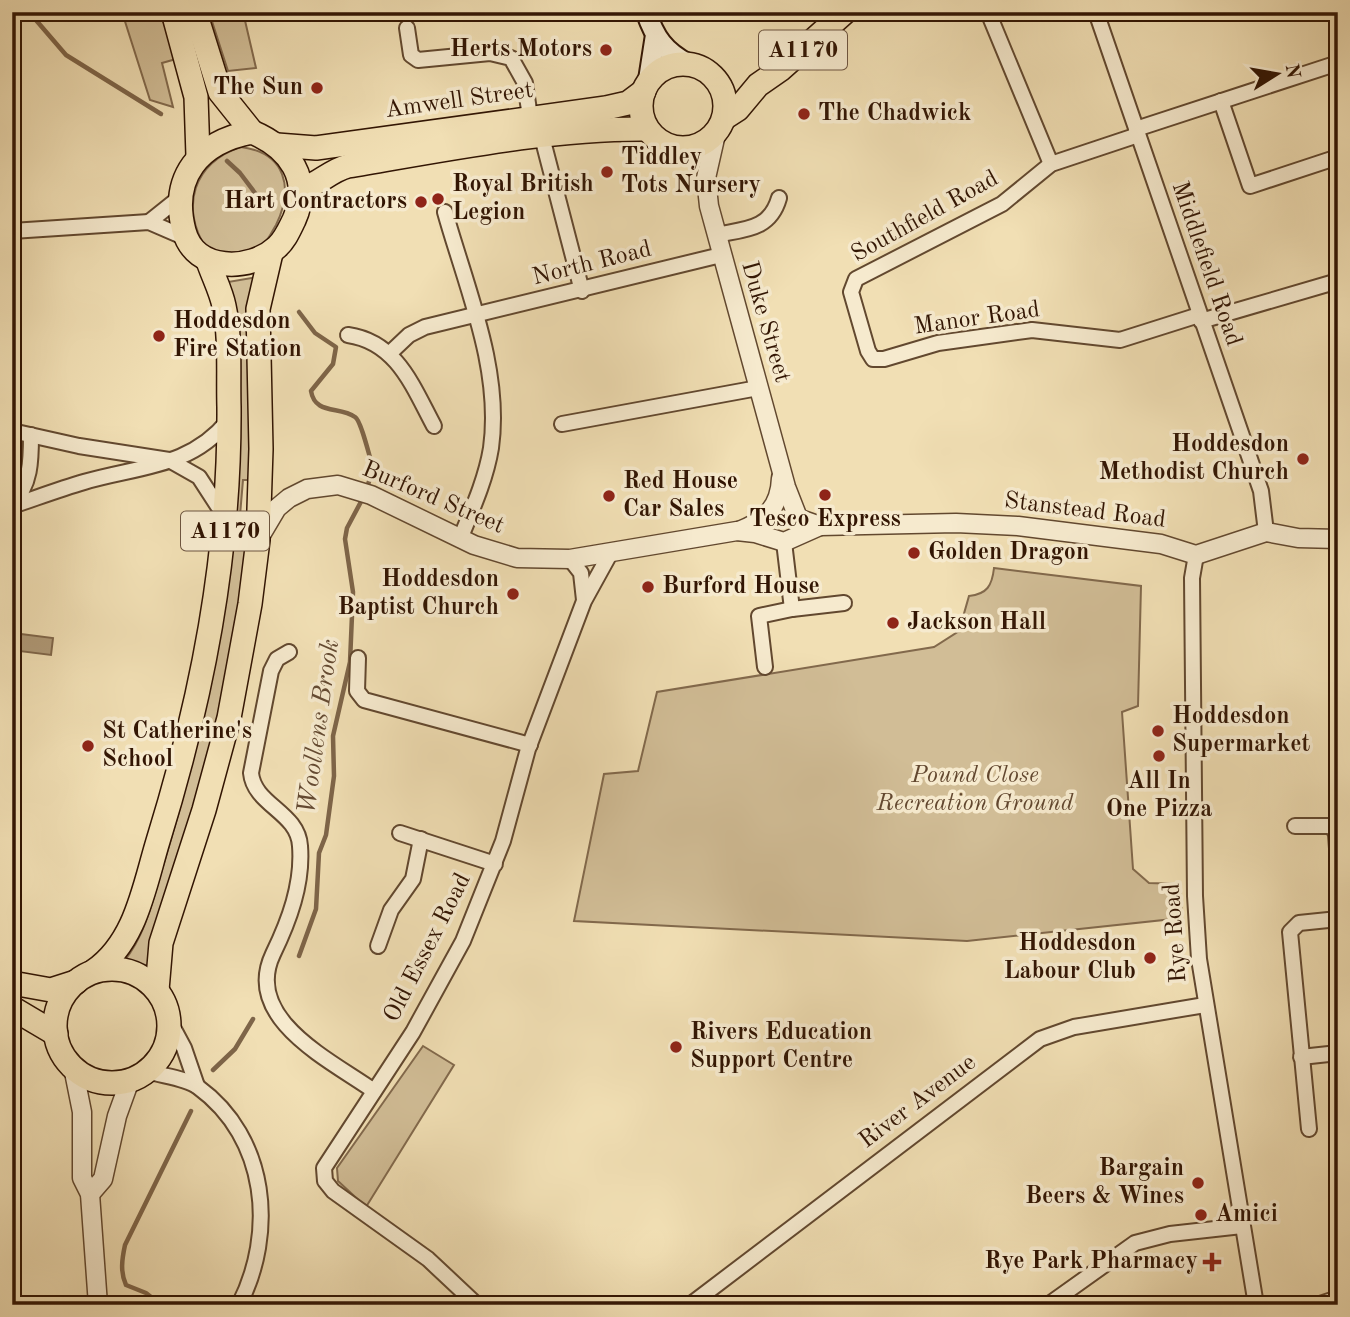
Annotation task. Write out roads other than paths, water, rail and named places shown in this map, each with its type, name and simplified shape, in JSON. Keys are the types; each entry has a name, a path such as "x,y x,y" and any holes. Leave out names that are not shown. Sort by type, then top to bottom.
{"main road":[{"path":"173,12 196,97 198,156 179,198 186,238 208,261 234,264 271,253 288,233 299,206 301,189 295,167 277,145 252,132 220,92 195,12"},
{"path":"646,12 655,38 674,56 715,78 726,103 720,126 695,147 676,148 666,145 647,129 641,111 655,38"},
{"name":"A1170","path":"720,126 758,85 788,63 845,12"},
{"path":"646,87 667,67 688,64"},
{"name":"A1170","path":"715,78 758,85"},
{"name":"Amwell Street","path":"277,145 316,148 616,107 628,103 646,87"},
{"name":"Amwell Street","path":"301,189 312,187 333,170 348,166 542,137 618,129 647,129"},
{"path":"198,156 220,141 252,132"},
{"name":"A1170","path":"157,989 161,943 204,810 229,718 250,604 258,540 262,418 258,309 271,253"},
{"name":"A1170","path":"85,977 107,962 126,938 174,789 206,654 226,518 229,420 226,322 221,294 208,261"},
{"path":"12,983 51,990 85,977 124,970 140,975 157,989 169,1020 164,1051 139,1076 98,1081 72,1067 62,1052 56,1034 59,1005 85,977"},
{"path":"12,1007 56,1034"}],"street":[{"path":"988,12 1051,164"},
{"name":"Middlefield Road","path":"1096,12 1261,491 1266,532"},
{"path":"407,28 411,55 418,60 490,52 511,58 525,83 530,117"},
{"name":"Southfield Road","path":"884,359 873,359 868,351 852,296 853,282 873,269 1002,204 1051,164 1222,101 1338,64"},
{"path":"1222,101 1251,186 1338,157"},
{"name":"Duke Street","path":"720,126 706,178 716,235 793,508 795,532"},
{"path":"542,137 582,290"},
{"path":"149,222 179,198"},
{"path":"716,235 762,225 773,215 779,198"},
{"path":"444,212 490,378 493,422 485,476 460,539"},
{"path":"12,231 149,222 186,238"},
{"name":"North Road","path":"390,354 416,331 721,255"},
{"name":"Manor Road","path":"884,359 938,343 1032,330 1121,340 1338,281"},
{"path":"348,335 370,340 390,354 434,426"},
{"path":"562,424 758,388"},
{"path":"12,505 85,481 169,460 208,443 229,420"},
{"path":"12,431 79,446 169,460 199,477 226,518"},
{"path":"12,505 26,482 31,435"},
{"name":"Burford Street","path":"737,531 768,515 779,494 781,471"},
{"name":"Burford Street","path":"258,540 277,508 289,498 324,485 348,486 460,539 517,558 570,559 737,531 795,532"},
{"name":"Stanstead Road","path":"795,532 820,526 956,523 1018,526 1161,544 1196,555"},
{"path":"792,609 795,532"},
{"path":"1196,555 1266,532 1298,538 1338,539"},
{"name":"Old Essex Road","path":"477,1305 428,1259 333,1191 325,1181 326,1162 441,984 471,923 495,864 530,745 584,601 611,552"},
{"name":"Rye Road","path":"1196,555 1192,578 1195,904 1205,1005 1256,1305"},
{"path":"570,559 581,573 584,601"},
{"path":"765,667 759,616 844,603"},
{"path":"289,652 277,659 271,671 251,773 256,789 290,822 301,847 292,909 268,965 267,993 273,1009 295,1034 374,1091"},
{"path":"358,658 357,691 364,700 530,745"},
{"path":"1295,826 1332,825 1336,834 1338,863"},
{"path":"400,833 495,864"},
{"path":"378,946 391,910 413,879 421,839"},
{"path":"1309,1129 1290,932 1299,923 1338,919"},
{"name":"River Avenue","path":"690,1305 1040,1039 1074,1027 1205,1005"},
{"path":"169,1020 184,1048 197,1086 228,1118 246,1146 260,1192 263,1218 259,1252 239,1305"},
{"path":"1301,1057 1338,1053"},
{"path":"72,1067 82,1112 82,1178 90,1194 98,1305"},
{"path":"90,1194 103,1179 117,1116 139,1076 197,1086"},
{"path":"1048,1305 1135,1243 1171,1234 1242,1226"},
{"path":"1317,1305 1338,1297"}],"waterway":[{"name":"Woollens Brook","path":"29,12 66,55 161,114"},
{"name":"Woollens Brook","path":"227,161 258,197"},
{"name":"Woollens Brook","path":"299,312 315,333 336,347 333,364 311,391 317,404 349,414 357,420 373,468 367,488"},
{"name":"Woollens Brook","path":"299,956 316,909 319,853 326,835 334,776 333,736 350,662 353,592 345,539 347,528 364,496"},
{"name":"Woollens Brook","path":"213,1070 235,1049 253,1019"},
{"name":"Woollens Brook","path":"161,1305 146,1293 126,1285 122,1270 123,1255 125,1245 191,1111"}],"place":[{"name":"Herts Motors","path":"606,50"},
{"name":"The Sun","path":"317,88"},
{"name":"The Chadwick","path":"804,114"},
{"name":"Tiddley Tots Nursery","path":"607,172"},
{"name":"Royal British Legion","path":"438,199"},
{"name":"Hart Contractors","path":"421,202"},
{"name":"Hoddesdon Fire Station","path":"159,336"},
{"name":"Hoddesdon Methodist Church","path":"1303,459"},
{"name":"Tesco Express","path":"825,495"},
{"name":"Red House Car Sales","path":"609,496"},
{"name":"Golden Dragon","path":"914,553"},
{"name":"Burford House","path":"648,587"},
{"name":"Hoddesdon Baptist Church","path":"513,594"},
{"name":"Jackson Hall","path":"893,623"},
{"name":"Hoddesdon Supermarket","path":"1158,731"},
{"name":"St Catherine's School","path":"88,746"},
{"name":"All In One Pizza","path":"1159,756"},
{"name":"Hoddesdon Labour Club","path":"1150,958"},
{"name":"Rivers Education Support Centre","path":"676,1047"},
{"name":"Bargain Beers & Wines","path":"1198,1183"},
{"name":"Amici","path":"1201,1215"},
{"name":"Rye Park Pharmacy","path":"1212,1262"}],"park label":[{"name":"Pound Close Recreation Ground","path":"975,790"}]}
